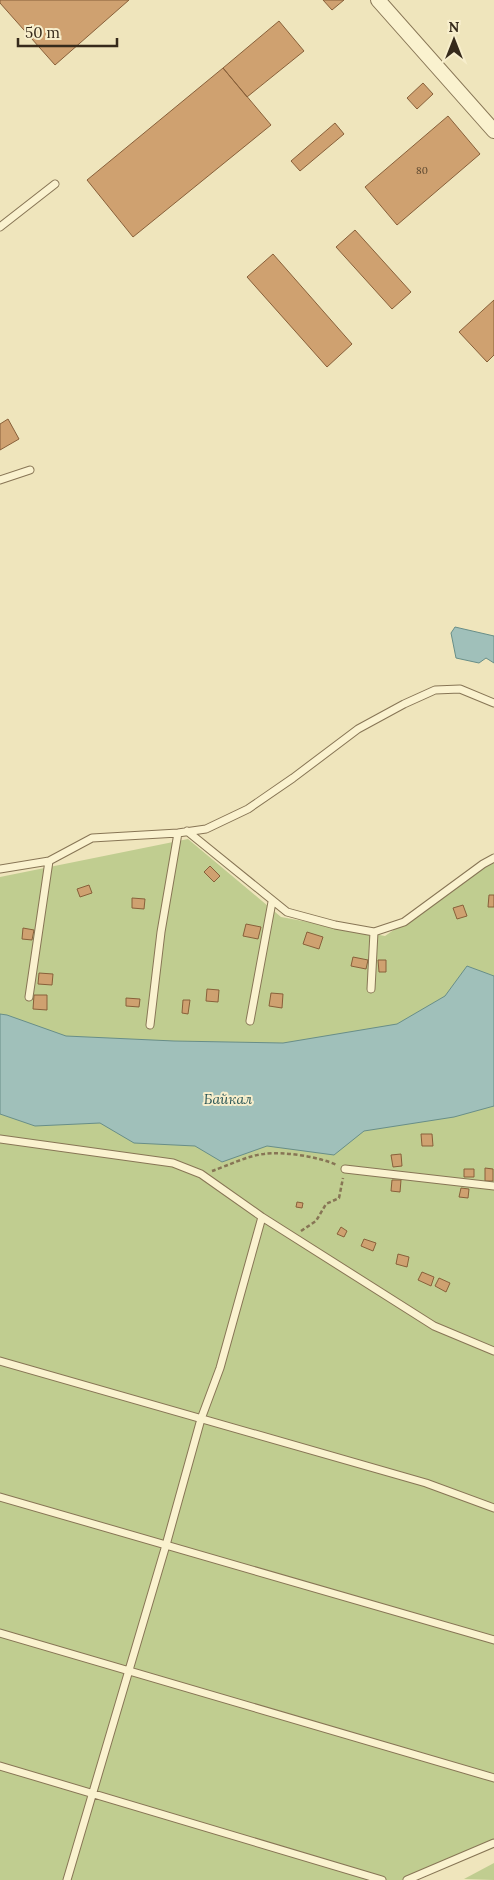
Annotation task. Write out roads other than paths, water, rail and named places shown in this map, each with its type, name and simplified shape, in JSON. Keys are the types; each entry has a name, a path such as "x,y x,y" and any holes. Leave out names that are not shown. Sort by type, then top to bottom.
{"street":[{"path":"378,0 494,130"}],"lane":[{"path":"0,227 55,184"},
{"path":"0,480 30,470"},
{"path":"0,870 49,861 92,838 178,833 206,829 248,809 358,729 404,704 435,690 460,689 494,703"},
{"path":"187,831 272,902 287,912 335,925 374,932 404,922 494,858"},
{"path":"150,1024 161,932 178,833"},
{"path":"29,997 49,861"},
{"path":"250,1021 272,902"},
{"path":"371,989 374,932"},
{"path":"0,1139 173,1163 201,1174 262,1217 434,1326 494,1351"},
{"path":"345,1168 494,1186"},
{"path":"67,1880 166,1546 201,1419 220,1368 262,1217"},
{"path":"0,1361 426,1483 494,1508"},
{"path":"0,1497 494,1640"},
{"path":"0,1633 494,1778"},
{"path":"0,1766 382,1880"},
{"path":"407,1880 494,1843"}],"water":[{"path":"455,627 494,636 494,663 486,658 479,663 456,658 451,633"},
{"name":"Байкал","path":"467,966 494,976 494,1106 454,1117 364,1131 334,1155 267,1146 222,1162 195,1146 134,1143 100,1123 35,1126 0,1114 0,1014 66,1036 174,1041 283,1043 397,1024 445,996"}]}
